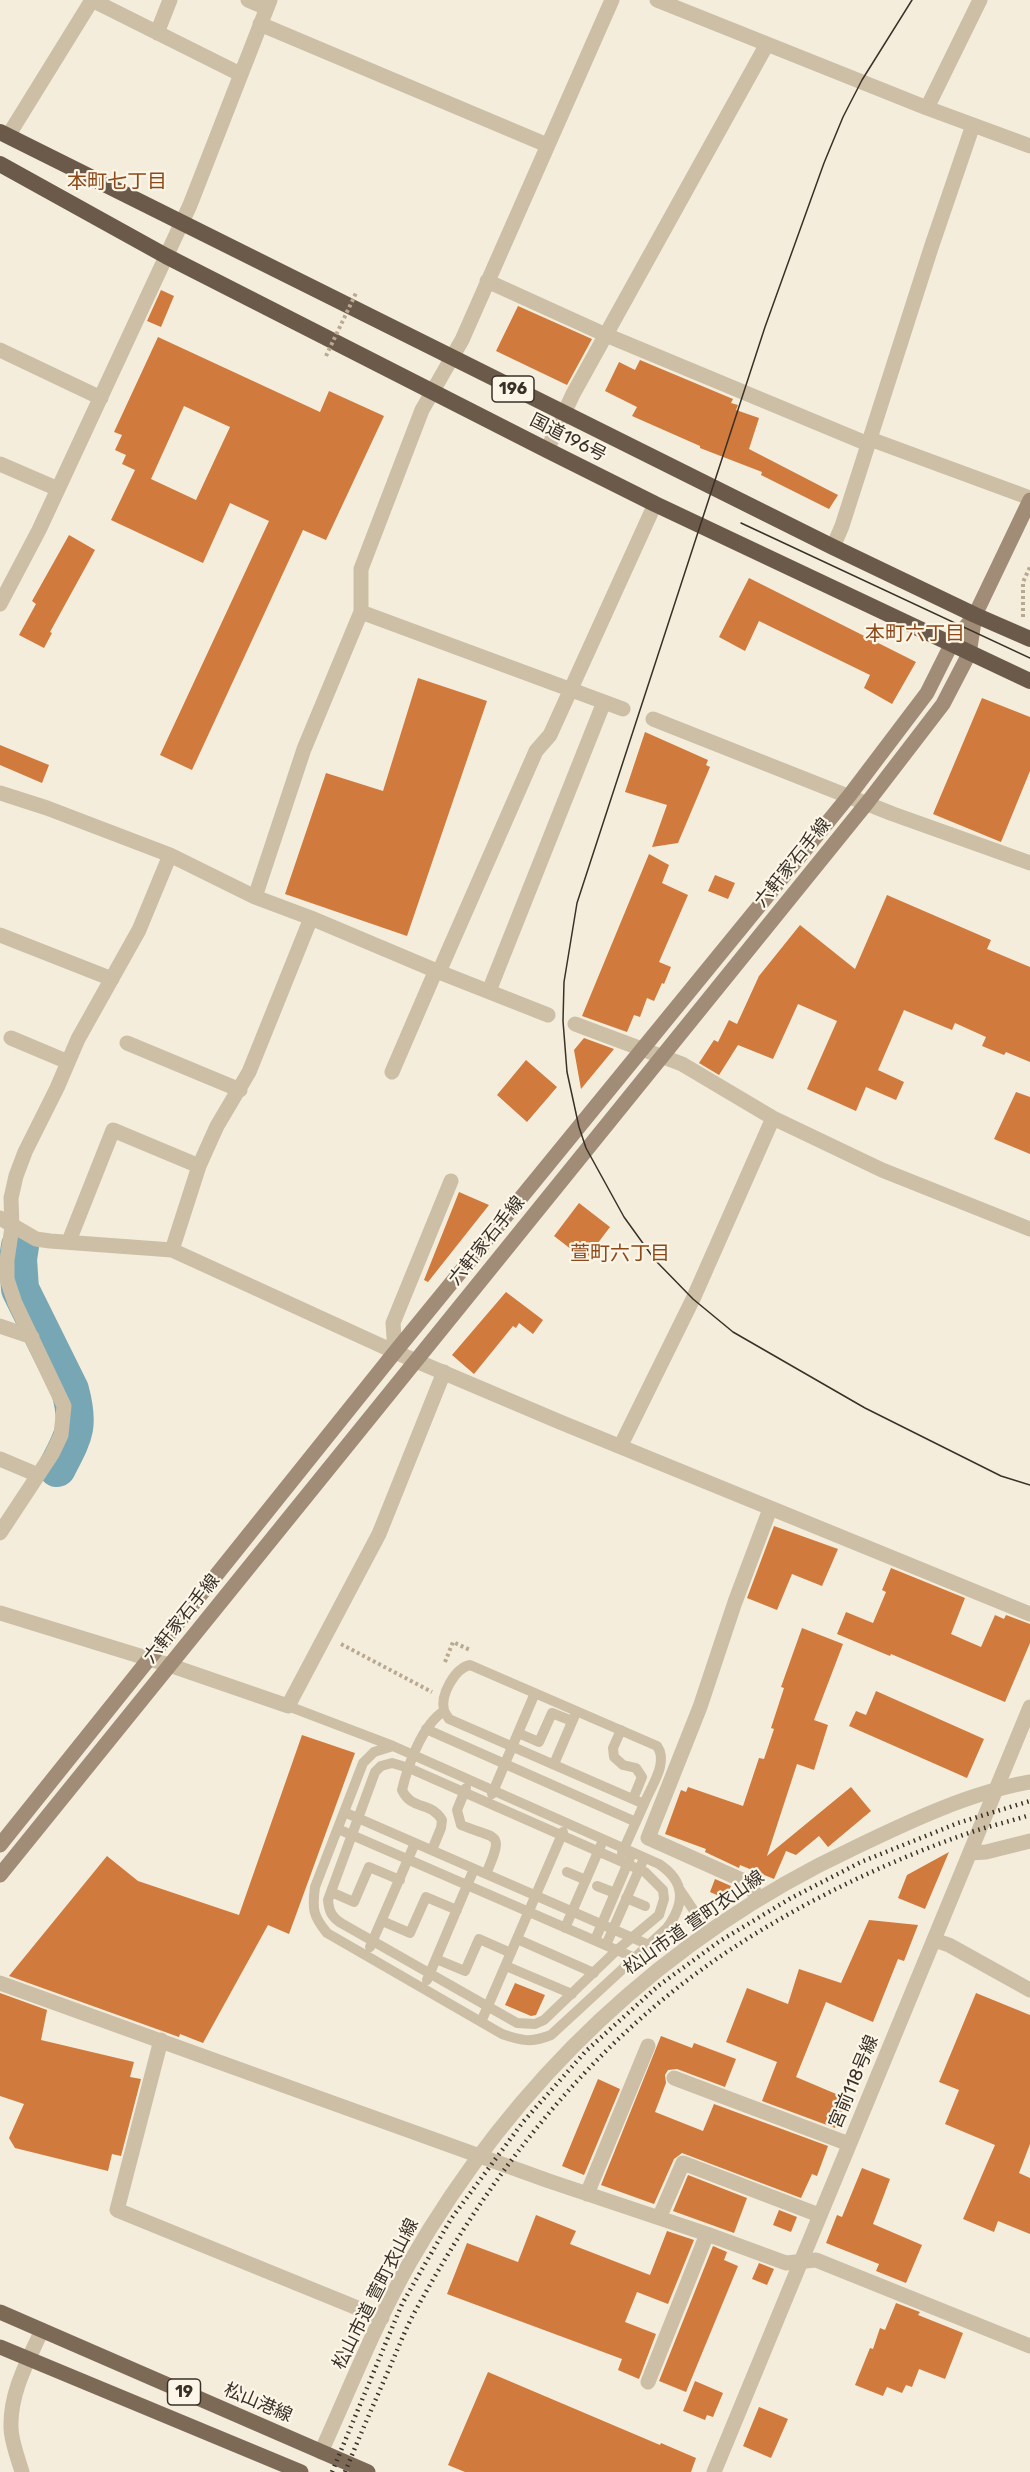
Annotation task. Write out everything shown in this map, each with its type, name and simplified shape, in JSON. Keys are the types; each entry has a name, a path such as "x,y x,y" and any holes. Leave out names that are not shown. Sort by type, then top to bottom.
{"highway":[{"name":"国道196号","path":"4,134 833,547 1030,639"},
{"name":"国道196号","path":"0,164 166,256 655,504 1030,681"}],"main road":[{"name":"六軒家石手線","path":"0,1845 395,1352 849,796 927,693 951,645 975,615 1030,499"},
{"name":"六軒家石手線","path":"0,1875 867,803 943,704 969,654 975,615"},
{"name":"松山港線","path":"0,2312 368,2472"},
{"name":"19","path":"0,2347 301,2472"}],"street":[{"path":"4,134 92,0 240,74"},
{"path":"157,33 170,0"},
{"path":"2,594 58,489 182,223 268,4 248,0"},
{"path":"255,897 303,749 361,612 361,569 422,410 462,340 612,0"},
{"path":"657,0 927,108 1030,146"},
{"path":"927,108 980,0"},
{"path":"260,24 547,145"},
{"path":"548,450 564,414 606,335 767,44"},
{"path":"833,547 973,125"},
{"path":"487,282 606,335 869,442 1030,499"},
{"path":"0,350 101,398"},
{"path":"0,464 58,489"},
{"path":"392,1072 536,751 550,735 655,504"},
{"path":"361,612 623,709"},
{"path":"489,991 604,702"},
{"path":"653,719 867,803 1030,863"},
{"path":"0,793 47,808 170,855 255,897 548,1015"},
{"path":"0,1533 61,1435 64,1406 15,1302 7,1279 6,1222 16,1176 78,1039 139,930 170,855"},
{"path":"172,1250 199,1166 217,1126 249,1072 311,918"},
{"path":"0,934 112,979"},
{"path":"575,1024 662,1055 692,1069 773,1118 882,1170 1030,1229"},
{"path":"11,1038 68,1062"},
{"path":"128,1043 240,1090"},
{"path":"621,1446 693,1299 773,1118"},
{"path":"69,1241 113,1130 199,1166"},
{"path":"395,1352 393,1323 450,1181"},
{"path":"6,1222 36,1239 172,1250 395,1352 770,1509 1030,1614"},
{"path":"0,1326 32,1337"},
{"path":"0,1614 148,1661 169,1665 288,1706 379,1534 444,1372"},
{"path":"0,1459 38,1475"},
{"path":"757,1900 751,1884 648,1838 700,1707 735,1602 770,1509"},
{"name":"宮前118号線","path":"714,2472 1030,1707"},
{"name":"松山市道 萱町衣山線","path":"321,2452 409,2263 479,2156 530,2091 579,2038 629,1992 677,1954 757,1900 823,1862 876,1837 996,1788 1030,1782"},
{"path":"970,1853 986,1852 1030,1841"},
{"path":"934,1940 949,1945 1030,1990"},
{"path":"0,1983 479,2156 786,2263 816,2260 1030,2346"},
{"path":"160,2040 117,2210 382,2318"},
{"path":"587,2194 648,2046"},
{"path":"674,2078 849,2144"},
{"path":"659,2218 683,2163 819,2215"},
{"path":"648,2382 707,2234"},
{"path":"22,2472 11,2429 15,2392 42,2330"}],"lane":[{"path":"574,1716 536,1693 470,1665 463,1666 455,1673 444,1698 444,1711 449,1719 638,1801"},
{"path":"488,1804 536,1693"},
{"path":"288,1706 415,1755 644,1857 672,1873 680,1890 709,1933"},
{"path":"432,1850 442,1820 432,1809 411,1803 402,1790 426,1729 433,1718 444,1711"},
{"path":"518,1733 539,1742 552,1713 574,1716 621,1730 657,1746 662,1753 663,1761 638,1801"},
{"path":"554,1764 574,1716"},
{"path":"426,1729 636,1822"},
{"path":"595,1940 615,1893 629,1850 636,1822 642,1778 636,1768 623,1765 614,1757 613,1748 621,1730"},
{"path":"393,1746 374,1752 363,1763 315,1887 313,1905 316,1920 327,1933 502,2034 520,2040 537,2041 551,2035 667,1928 681,1904 680,1890"},
{"path":"392,1763 409,1768 464,1793 639,1869 656,1880 663,1890 664,1899 658,1915 617,1950 544,2020 535,2024 517,2023 332,1917 328,1910 328,1900 375,1772 381,1766 392,1763"},
{"path":"470,1779 457,1810 461,1825 487,1832 496,1841 497,1849 486,1874"},
{"path":"344,1812 649,1945"},
{"path":"481,2022 567,1823"},
{"path":"338,1829 635,1958"},
{"path":"565,1928 603,1839"},
{"path":"367,1956 415,1843"},
{"path":"606,1946 644,1857"},
{"path":"331,1892 354,1902 369,1867 399,1880"},
{"path":"423,1988 474,1869"},
{"path":"567,1872 586,1880"},
{"path":"597,1886 615,1893"},
{"path":"382,1921 410,1933 426,1897 457,1910"},
{"path":"626,1898 645,1906"},
{"path":"517,1939 594,1972"},
{"path":"436,1959 465,1971 479,1940 511,1953"},
{"path":"506,1966 572,1994"}],"path":[{"path":"326,356 357,291"},
{"path":"1024,613 1023,582 1030,567"}],"building":[{"path":"161,290 174,296 161,327 147,321"},
{"path":"518,306 592,339 567,385 496,351"},
{"path":"158,337 320,412 329,391 384,416 326,540 303,530 192,770 160,755 269,521 230,503 203,563 111,520 135,470 122,464 126,455 115,450 122,435 114,432","holes":["184,406 230,427 196,500 151,479"]},
{"path":"640,360 733,399 731,403 738,405 736,410 759,418 749,449 838,495 829,509 761,475 762,472 700,448 700,446 632,416 637,407 605,391 619,362 635,370"},
{"path":"69,535 95,550 50,632 52,633 44,648 19,635 36,604 32,601"},
{"path":"749,578 916,662 892,704 864,688 870,675 759,621 745,651 719,637"},
{"path":"418,678 487,701 407,936 285,894 326,773 383,791"},
{"path":"982,698 1030,717 1030,771 1001,842 933,814"},
{"path":"645,732 708,760 706,765 710,767 678,843 652,847 667,805 625,792"},
{"path":"0,745 49,765 42,783 0,765"},
{"path":"649,854 669,865 662,883 688,895 659,962 671,967 664,984 662,983 654,1001 647,998 640,1017 634,1015 627,1032 582,1016"},
{"path":"715,875 735,883 728,899 708,891"},
{"path":"887,895 991,940 987,949 1030,967 1030,1062 1006,1052 1004,1055 982,1046 986,1037 955,1023 952,1030 904,1010 878,1070 904,1082 896,1100 866,1087 856,1111 807,1089 837,1021 798,1004 773,1059 738,1045 719,1075 699,1063 714,1040 718,1042 729,1020 737,1024 759,976 800,925 855,969"},
{"path":"584,1038 614,1049 581,1089 574,1050"},
{"path":"526,1060 557,1087 527,1122 497,1095"},
{"path":"1016,1092 1030,1097 1030,1154 994,1139"},
{"path":"459,1192 489,1205 428,1282 424,1280"},
{"path":"579,1203 610,1227 585,1260 554,1236"},
{"path":"506,1292 543,1320 533,1334 519,1323 516,1328 513,1326 474,1374 452,1355"},
{"path":"774,1526 838,1549 822,1586 792,1574 777,1610 747,1598"},
{"path":"891,1568 965,1598 951,1634 981,1647 995,1615 1004,1619 1006,1615 1030,1624 1030,1643 1005,1702 837,1634 846,1612 873,1623 886,1592 882,1590"},
{"path":"802,1628 843,1644 814,1720 828,1725 814,1770 797,1764 767,1856 851,1787 871,1811 828,1847 819,1836 796,1855 786,1851 774,1879 740,1865 739,1868 705,1852 706,1849 665,1834 681,1790 686,1792 688,1787 743,1806 759,1758 764,1759 774,1729 771,1728 784,1688 781,1687"},
{"path":"876,1691 984,1739 967,1778 849,1726 856,1711 866,1715"},
{"path":"302,1735 355,1753 289,1934 268,1925 203,2043 180,2034 179,2037 9,1976 107,1856 138,1881 239,1915"},
{"path":"949,1852 925,1909 898,1898 907,1875"},
{"path":"715,1879 731,1886 726,1899 710,1892"},
{"path":"869,1920 918,1925 904,1961 898,1959 873,2022 826,2002 796,2077 848,2099 835,2128 762,2101 777,2062 726,2042 747,1988 788,2004 799,1969 841,1983"},
{"path":"515,1983 545,1995 536,2015 531,2016 505,2005"},
{"path":"0,1993 47,2010 41,2040 134,2062 130,2077 141,2079 121,2156 112,2154 108,2171 15,2148 9,2138 24,2104 0,2096"},
{"path":"976,1993 1030,2015 1030,2144 1019,2173 1030,2178 1030,2234 998,2221 994,2232 963,2219 995,2145 945,2124 959,2090 939,2082"},
{"path":"661,2036 692,2048 694,2043 736,2059 725,2087 677,2069 668,2070 665,2075 666,2083 655,2112 703,2131 714,2104 828,2146 817,2176 812,2174 801,2198 682,2153 674,2159 654,2204 601,2185"},
{"path":"598,2079 620,2089 584,2175 562,2166"},
{"path":"862,2168 890,2179 873,2224 922,2245 906,2283 876,2271 879,2264 826,2243 837,2215 842,2217"},
{"path":"688,2175 747,2198 734,2233 673,2211"},
{"path":"779,2210 797,2217 791,2232 773,2225"},
{"path":"536,2215 576,2231 570,2244 650,2275 667,2231 694,2240 668,2304 637,2292 625,2322 656,2334 639,2379 618,2370 622,2359 447,2294 467,2243 518,2262"},
{"path":"713,2246 727,2252 724,2260 738,2266 686,2392 659,2381"},
{"path":"759,2263 774,2269 767,2285 752,2279"},
{"path":"896,2303 920,2312 918,2315 963,2333 945,2379 919,2369 912,2387 906,2385 902,2393 887,2387 883,2396 855,2385 870,2348 873,2349 880,2328 885,2330"},
{"path":"488,2372 696,2458 691,2472 465,2472 448,2465"},
{"path":"695,2381 723,2393 713,2417 707,2415 705,2420 683,2411"},
{"path":"759,2407 788,2419 771,2458 743,2446"}],"waterway":[{"path":"20,1246 18,1259 20,1289 70,1390 75,1413 74,1430 57,1468"}],"tram line":[{"path":"912,0 862,80 843,117 824,163 765,327 577,903 564,982 563,1021 567,1072 586,1148 624,1217 655,1260 693,1299 733,1332 865,1408 1001,1476 1030,1485"},
{"path":"741,523 1030,658"}],"railway":[{"path":"332,2472 402,2304 451,2219 523,2122 586,2051 658,1986 720,1941 791,1898 861,1862 958,1823 1030,1801"},
{"path":"345,2472 410,2321 468,2222 527,2140 559,2101 629,2029 700,1971 771,1924 809,1903 924,1849 971,1832 1030,1815"}],"district":[{"name":"本町七丁目","path":"117,182"},
{"name":"本町六丁目","path":"915,634"},
{"name":"萱町六丁目","path":"620,1254"}]}
